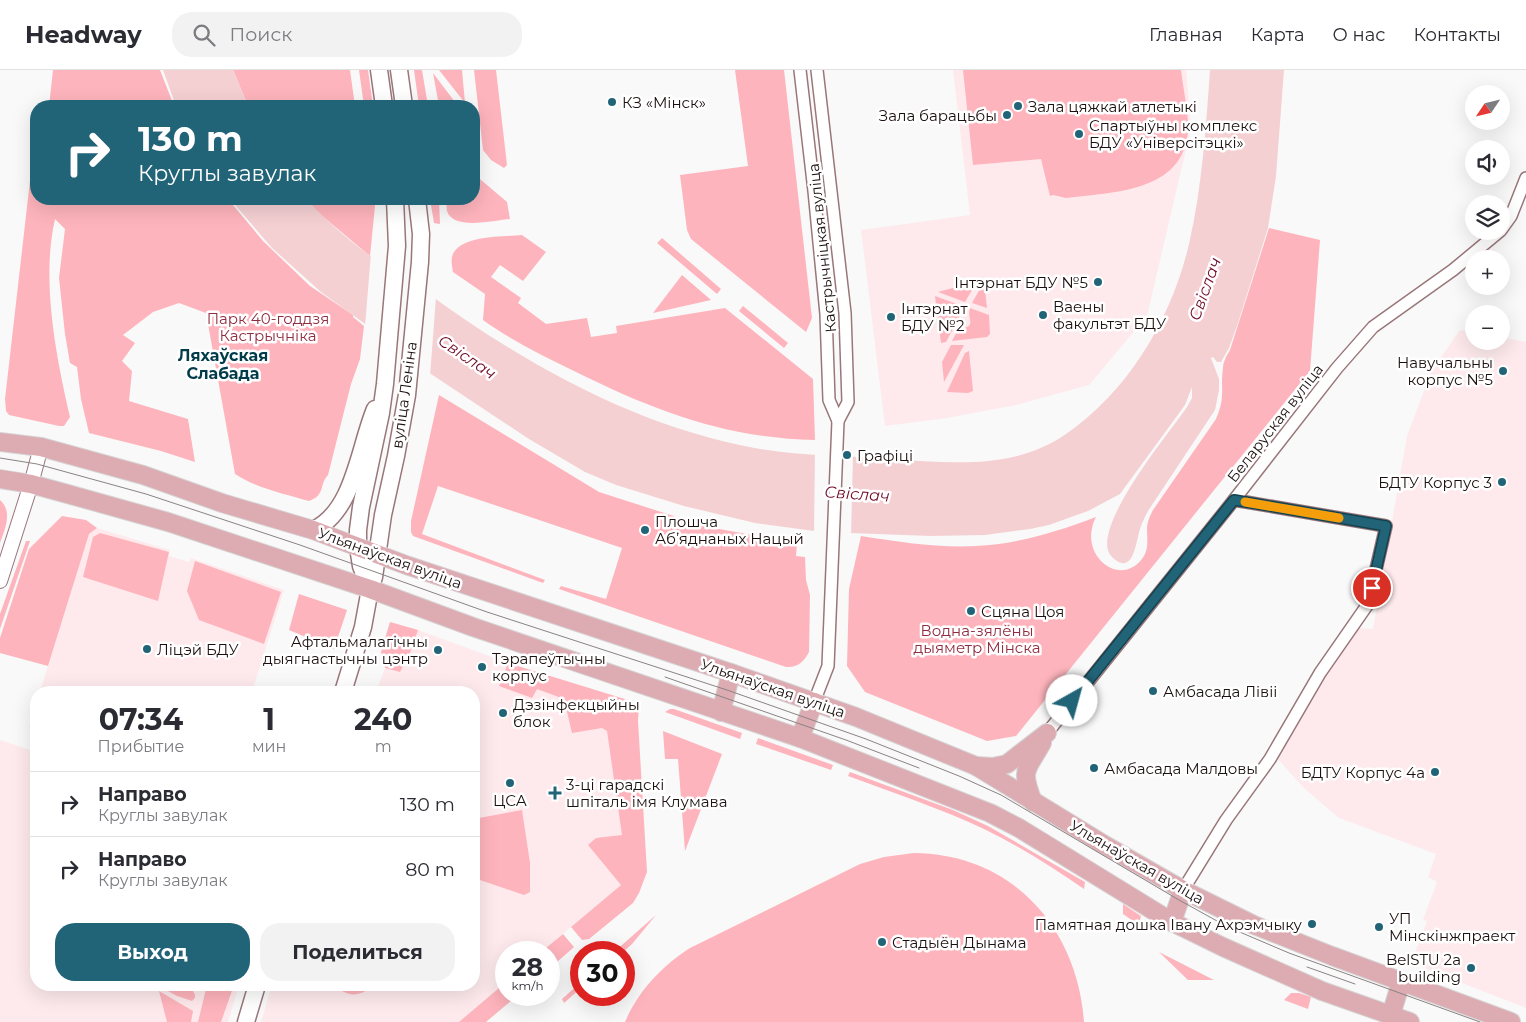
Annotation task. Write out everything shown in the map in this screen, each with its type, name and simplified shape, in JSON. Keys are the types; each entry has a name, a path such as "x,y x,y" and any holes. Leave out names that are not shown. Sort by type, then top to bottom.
{"main road":[{"path":"379,70 383,100"},
{"path":"398,70 403,100"},
{"name":"вуліца Леніна","path":"386,380 397,246 395,205"},
{"path":"403,205 405,229 409,233 421,234"},
{"name":"вуліца Леніна","path":"370,589 378,556 383,515 396,456 406,395 420,262 421,234 418,205"},
{"path":"313,530 321,527 329,520 344,502 368,426 386,380"},
{"path":"345,686 363,627 370,589 361,566 358,547 361,507 371,465 386,380"},
{"name":"Ульянаўская вуліца","path":"0,442 41,448 143,476 222,503 313,530 378,556 731,673 910,738 976,766 1103,844 1183,890 1254,925 1511,1022"},
{"name":"Ульянаўская вуліца","path":"0,479 31,484 168,522 370,589 472,628 800,738 990,813 1019,828 1172,922 1322,991 1410,1022"},
{"path":"721,712 731,673"},
{"path":"800,738 814,702"},
{"path":"976,766 993,767 1008,764 1047,733"},
{"path":"1033,802 1027,786 1026,770 1047,733"},
{"path":"1172,922 1183,890"},
{"path":"1391,1015 1401,982"},
{"path":"246,1022 255,991"}],"street":[{"name":"Кастрычніцкая вуліца","path":"800,70 826,314 829,400 838,421"},
{"name":"Кастрычніцкая вуліца","path":"814,702 828,666 838,421 848,402 845,313 817,70"},
{"name":"Беларуская вуліца","path":"1510,218 1526,178"},
{"name":"Беларуская вуліца","path":"1047,733 1337,368 1373,327 1453,270 1490,240"},
{"path":"0,581 41,448"},
{"path":"1183,890 1226,820 1270,759 1320,673 1368,604 1386,526 1234,500"}],"shaded area":[{"path":"953,70 1186,70 1191,128 1147,316 1089,385 1016,405 947,418 885,426 861,230 970,215"},
{"path":"1460,330 1465,331 1465,350 1510,350 1510,339 1526,342 1526,1008 1421,967 1422,965 1412,961 1427,921 1423,920 1437,882 1428,877 1436,854 1339,818 1303,787 1278,759 1324,679 1358,628 1373,629 1407,436 1432,370"},
{"path":"97,528 170,550 169,556 189,562 191,558 284,590 254,686 42,686 89,534"},
{"name":"3-ці гарадскі шпіталь імя Клумава","path":"390,622 418,630 508,663 505,671 613,713 647,863 554,941 495,941 495,991 459,1022 261,1022 270,991 480,991 480,686 378,686 385,668 381,652"},
{"path":"0,740 30,750 30,991 237,991 228,1022 0,1022"}],"green space":[{"path":"53,70 160,70 172,100 50,100"},
{"path":"233,70 350,70 354,100 246,100"},
{"path":"359,70 368,70 372,100 363,100"},
{"path":"414,70 422,70 427,100 418,100"},
{"path":"439,70 462,70 465,100 463,100"},
{"path":"474,70 496,70 507,165 504,168 491,160 483,150 480,100 477,100"},
{"path":"735,70 784,70 812,318 806,332 691,239 687,230 680,175 748,166"},
{"name":"Спартыўны комплекс БДУ «Універсітэцкі»","path":"963,70 1181,70 1188,124 1183,151 1173,167 1159,178 1142,185 1104,194 1066,198 1050,196 1041,159 973,165"},
{"path":"433,73 453,100 438,100"},
{"path":"480,179 507,202 510,219 466,223 451,217 447,211 447,206 480,205"},
{"name":"Парк 40-годдзя Кастрычніка","path":"30,181 30,205 233,205 263,241 310,286 353,315 364,326 360,359 351,384 328,475 318,496 309,501 261,487 235,474 206,313 179,303 153,312 123,335 135,343 122,361 132,371 129,401 188,419 195,462 161,451 89,433 81,399 77,367 70,363 65,334 59,278 65,229 55,219 49,267 50,292 55,344 70,417 64,426 59,426 9,415 6,411 5,399"},
{"path":"312,205 375,205 370,256"},
{"path":"431,205 439,205 440,224 434,223"},
{"name":"Водна-зялёны дыяметр Мінска","path":"1269,228 1320,240 1310,371 1016,736 987,741 865,692 847,666 849,589 861,536 933,545 991,545 1007,543 1067,528 1096,517 1091,531 1092,544 1104,564 1114,569 1124,570 1135,566 1144,556 1147,546 1147,529 1153,510 1216,419 1222,399 1224,363 1230,350"},
{"path":"522,235 546,252 523,281 500,265 491,277 521,298 518,303 546,324 587,318 591,337 617,333 616,326 725,308 813,379 815,440 751,434 691,420 605,386 552,360 494,328 483,320 485,294 453,272 452,257 460,246 467,242"},
{"path":"662,238 721,289 717,294 657,243"},
{"path":"682,275 711,300 653,313"},
{"path":"971,283 975,285 965,302 938,292"},
{"path":"981,287 985,290 987,308 972,303"},
{"path":"935,296 965,307 946,342 941,343"},
{"path":"743,306 788,343 784,348 739,311"},
{"path":"970,308 989,315 990,334 987,337 952,341 958,329 970,324"},
{"path":"951,345 964,345 944,382 942,362"},
{"path":"969,351 973,391 968,393 947,392 965,353"},
{"name":"Плошча Абʼяднаных Нацый","path":"439,395 599,492 708,527 797,543 796,556 805,557 806,580 810,595 809,652 805,659 800,664 786,667 559,589 561,586 606,599 622,548 438,486 422,534 545,580 543,583 413,536 411,521"},
{"path":"0,500 6,510 7,521 0,543"},
{"path":"62,516 86,520 97,528 89,534 48,666 0,653 0,638 29,549"},
{"path":"100,533 169,552 158,601 83,577 93,537"},
{"path":"26,541 30,541 0,629 0,614"},
{"path":"195,561 281,592 264,644 199,620 187,591"},
{"path":"299,594 347,610 334,649 289,630"},
{"path":"390,622 418,630 410,653 400,672 385,668 381,652"},
{"path":"508,663 628,700 639,706 638,721 647,872 633,903 589,939 582,940 571,927 621,885 588,845 596,838 622,835 607,731 602,728 572,733 564,699 537,689 532,698 499,686"},
{"path":"670,709 742,733 740,739 665,712"},
{"path":"663,731 722,754 685,851 678,759 665,759"},
{"path":"758,738 833,765 831,770 756,744"},
{"path":"850,772 953,810 988,826 1085,882 1084,889 1049,866 986,830 935,808 848,776"},
{"path":"522,810 530,863 530,892 524,895 480,880 480,818"},
{"name":"Стадыён Дынама","path":"914,853 949,857 981,866 1009,882 1033,902 1053,927 1068,956 1079,988 1084,1022 625,1022 637,1000 652,980 690,948 860,864 884,857"},
{"path":"1123,904 1141,916 1139,925 1123,914"},
{"path":"656,915 634,941 626,941"},
{"path":"563,934 570,942 570,951 560,959 560,941 554,941"},
{"path":"1159,952 1214,980 1188,980"},
{"path":"159,991 193,1011 191,1022 167,1022"},
{"path":"168,991 193,991 195,998 192,1001"},
{"path":"206,991 232,991 221,1022 198,1022"},
{"path":"343,991 365,991 359,994"},
{"path":"495,991 495,1006 505,1006 486,1022 459,1022"},
{"path":"570,992 570,998 564,1003 562,999"},
{"path":"1291,993 1299,993 1311,997 1308,1009 1284,1000"}],"water":[{"path":"163,70 233,70 246,100 174,100"},
{"name":"Свіслач","path":"1210,70 1284,70 1276,176 1268,228 1229,348 1221,362 1217,362 1213,357 1211,358 1219,379 1215,410 1148,511 1141,526 1133,555 1125,563 1119,562 1112,557 1107,544 1110,526 1120,505 1149,458 1187,407 1192,398 1192,387 1185,405 1120,494 1088,511 1049,525 985,535 931,536 822,532 755,523 684,506 616,485 585,472 529,439 428,372 321,292 272,248 235,205 312,205 338,230 378,261 498,341 580,388 668,425 713,439 760,449 793,453 936,462 1004,459 1046,446 1066,434 1089,416 1109,396 1145,350 1171,298 1189,244 1197,201"}],"pier":[{"path":"371,253 436,297 430,376 365,327"},
{"path":"815,452 853,454 851,536 814,534"}],"tram line":[{"path":"0,458 37,464 146,494 300,545 487,612 727,690 866,739 1001,795 1228,927 1289,953 1480,1022"},
{"path":"665,677 846,740 919,768"},
{"path":"1307,967 1355,984"}],"slow traffic":[{"path":"1245,502 1339,518"}],"place":[{"name":"КЗ «Мінск»","path":"612,102"},
{"name":"Зала цяжкай атлетыкі","path":"1018,106"},
{"name":"Зала барацьбы","path":"1007,115"},
{"name":"Спартыўны комплекс БДУ «Універсітэцкі»","path":"1079,134"},
{"name":"Інтэрнат БДУ №5","path":"1098,282"},
{"name":"Ваены факультэт БДУ","path":"1043,315"},
{"name":"Інтэрнат БДУ №2","path":"891,317"},
{"name":"Навучальны корпус №5","path":"1503,371"},
{"name":"Графіці","path":"847,455"},
{"name":"БДТУ Корпус 3","path":"1502,482"},
{"name":"Плошча Абʼяднаных Нацый","path":"645,530"},
{"name":"Сцяна Цоя","path":"971,611"},
{"name":"Ліцэй БДУ","path":"147,649"},
{"name":"Афтальмалагічны дыягнастычны цэнтр","path":"438,650"},
{"name":"Тэрапеўтычны корпус","path":"482,667"},
{"name":"Амбасада Лівіі","path":"1153,691"},
{"name":"Дэзінфекцыйны блок","path":"503,713"},
{"name":"Амбасада Малдовы","path":"1094,768"},
{"name":"БДТУ Корпус 4а","path":"1435,772"},
{"name":"ЦСА","path":"510,783"},
{"name":"3-ці гарадскі шпіталь імя Клумава","path":"555,793"},
{"name":"Памятная дошка Івану Ахрэмчыку","path":"1312,924"},
{"name":"УП Мінскінжпраект","path":"1379,927"},
{"name":"Стадыён Дынама","path":"882,942"},
{"name":"BelSTU 2a building","path":"1471,968"}],"district":[{"name":"Ляхаўская Слабада","path":"223,364"}],"route":[{"path":"1072,701 1234,500 1386,526 1372,588"}]}
